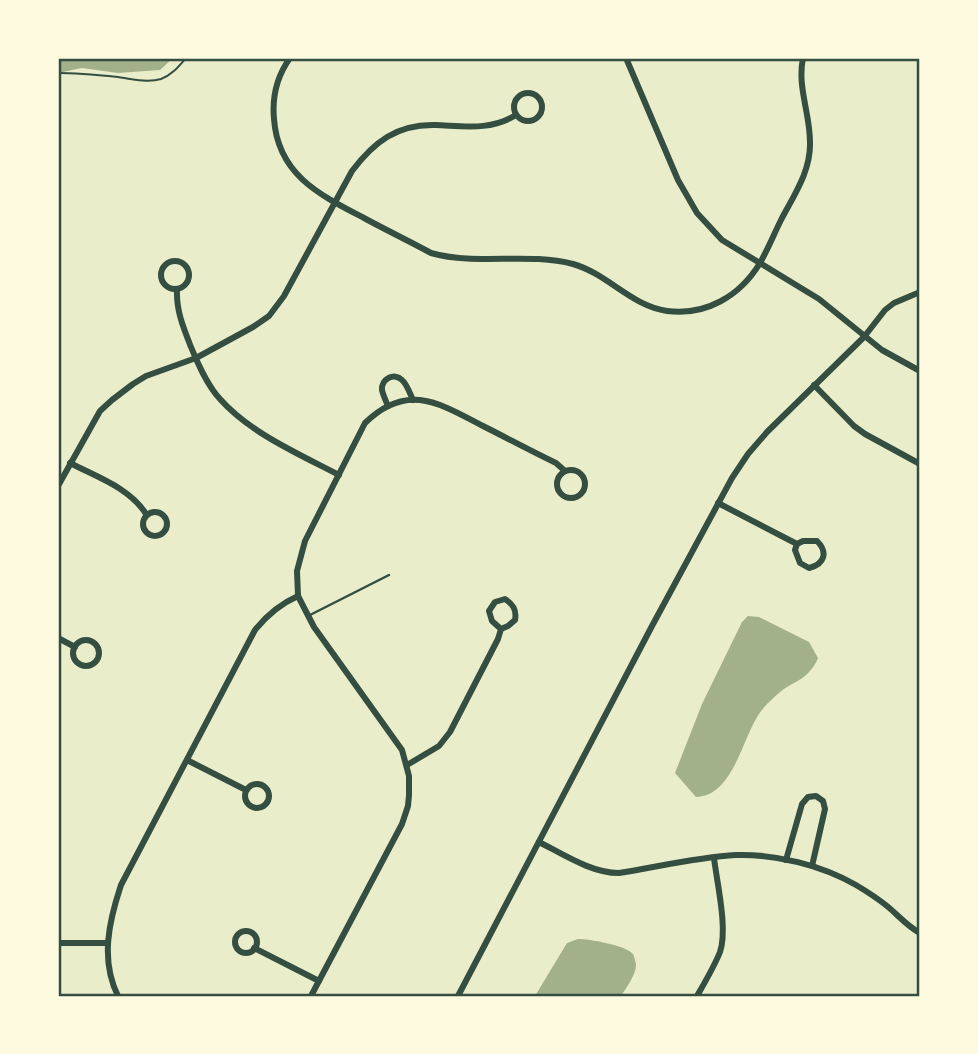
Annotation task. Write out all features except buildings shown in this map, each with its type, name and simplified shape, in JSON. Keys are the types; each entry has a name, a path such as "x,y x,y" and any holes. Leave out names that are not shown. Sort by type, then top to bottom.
{"street":[{"path":"290,58 279,79 273,104 274,128 285,158 313,190 431,253 445,257 515,258 575,265 601,277 645,305 669,312 711,307 738,290 760,264 807,167 810,142 800,78 803,58"},
{"path":"626,58 678,180 706,224 722,240 819,299 864,337 920,371"},
{"path":"527,93 540,99 541,114 534,120 524,121 516,115 514,106 518,97 527,93"},
{"path":"58,486 100,411 112,400 146,376 196,358 269,316 284,296 352,171 365,154 381,140 405,129 432,125 481,127 505,122 516,115"},
{"path":"171,262 181,262 188,269 187,284 177,289 165,286 161,277 163,268 171,262"},
{"path":"177,289 178,313 196,358 218,397 239,417 263,433 339,475"},
{"path":"458,996 718,503 748,454 766,432 864,337 885,310 894,303 920,292"},
{"path":"388,406 382,386 391,377 397,377 404,382 412,400"},
{"path":"814,385 865,434 920,464"},
{"path":"311,996 402,824 409,795 407,765 402,750 307,616 298,596 297,571 305,541 365,423 373,415 401,401 436,402 556,463 565,471 576,470 584,478 585,489 578,497 567,498 558,490 558,479 565,471"},
{"path":"70,463 129,495 139,502 146,514"},
{"path":"718,503 797,544"},
{"path":"156,511 164,515 167,524 163,533 154,536 145,532 142,523 146,514 156,511"},
{"path":"817,541 825,554 820,564 809,568 800,563 795,550 797,544 817,541"},
{"path":"118,996 111,974 107,943 111,915 121,885 255,630 267,616 298,596"},
{"path":"407,765 439,746 450,732 501,629 515,620 513,605 505,599 495,602 489,611 492,621 501,629"},
{"path":"58,638 75,647"},
{"path":"82,640 93,641 99,649 98,659 90,665 80,664 74,657 75,647 82,640"},
{"path":"187,760 246,790"},
{"path":"786,860 802,804 808,797 816,796 823,801 825,809 812,866"},
{"path":"539,842 606,873 737,855 786,860 812,866 862,888 920,933"},
{"path":"697,996 720,951 723,939 714,858"},
{"path":"58,943 107,943"},
{"path":"254,948 319,981"}],"lane":[{"path":"307,616 389,575"}],"path":[{"path":"58,73 159,79 177,68 186,58"}],"shaded area":[{"path":"58,58 173,58 160,70 118,73 82,68 58,73"},
{"path":"748,616 759,617 809,642 818,658 807,674 768,703 753,725 728,777 709,794 696,797 675,773 702,704 742,622"},
{"path":"578,939 615,945 633,954 636,969 621,996 535,996 567,943"}]}
